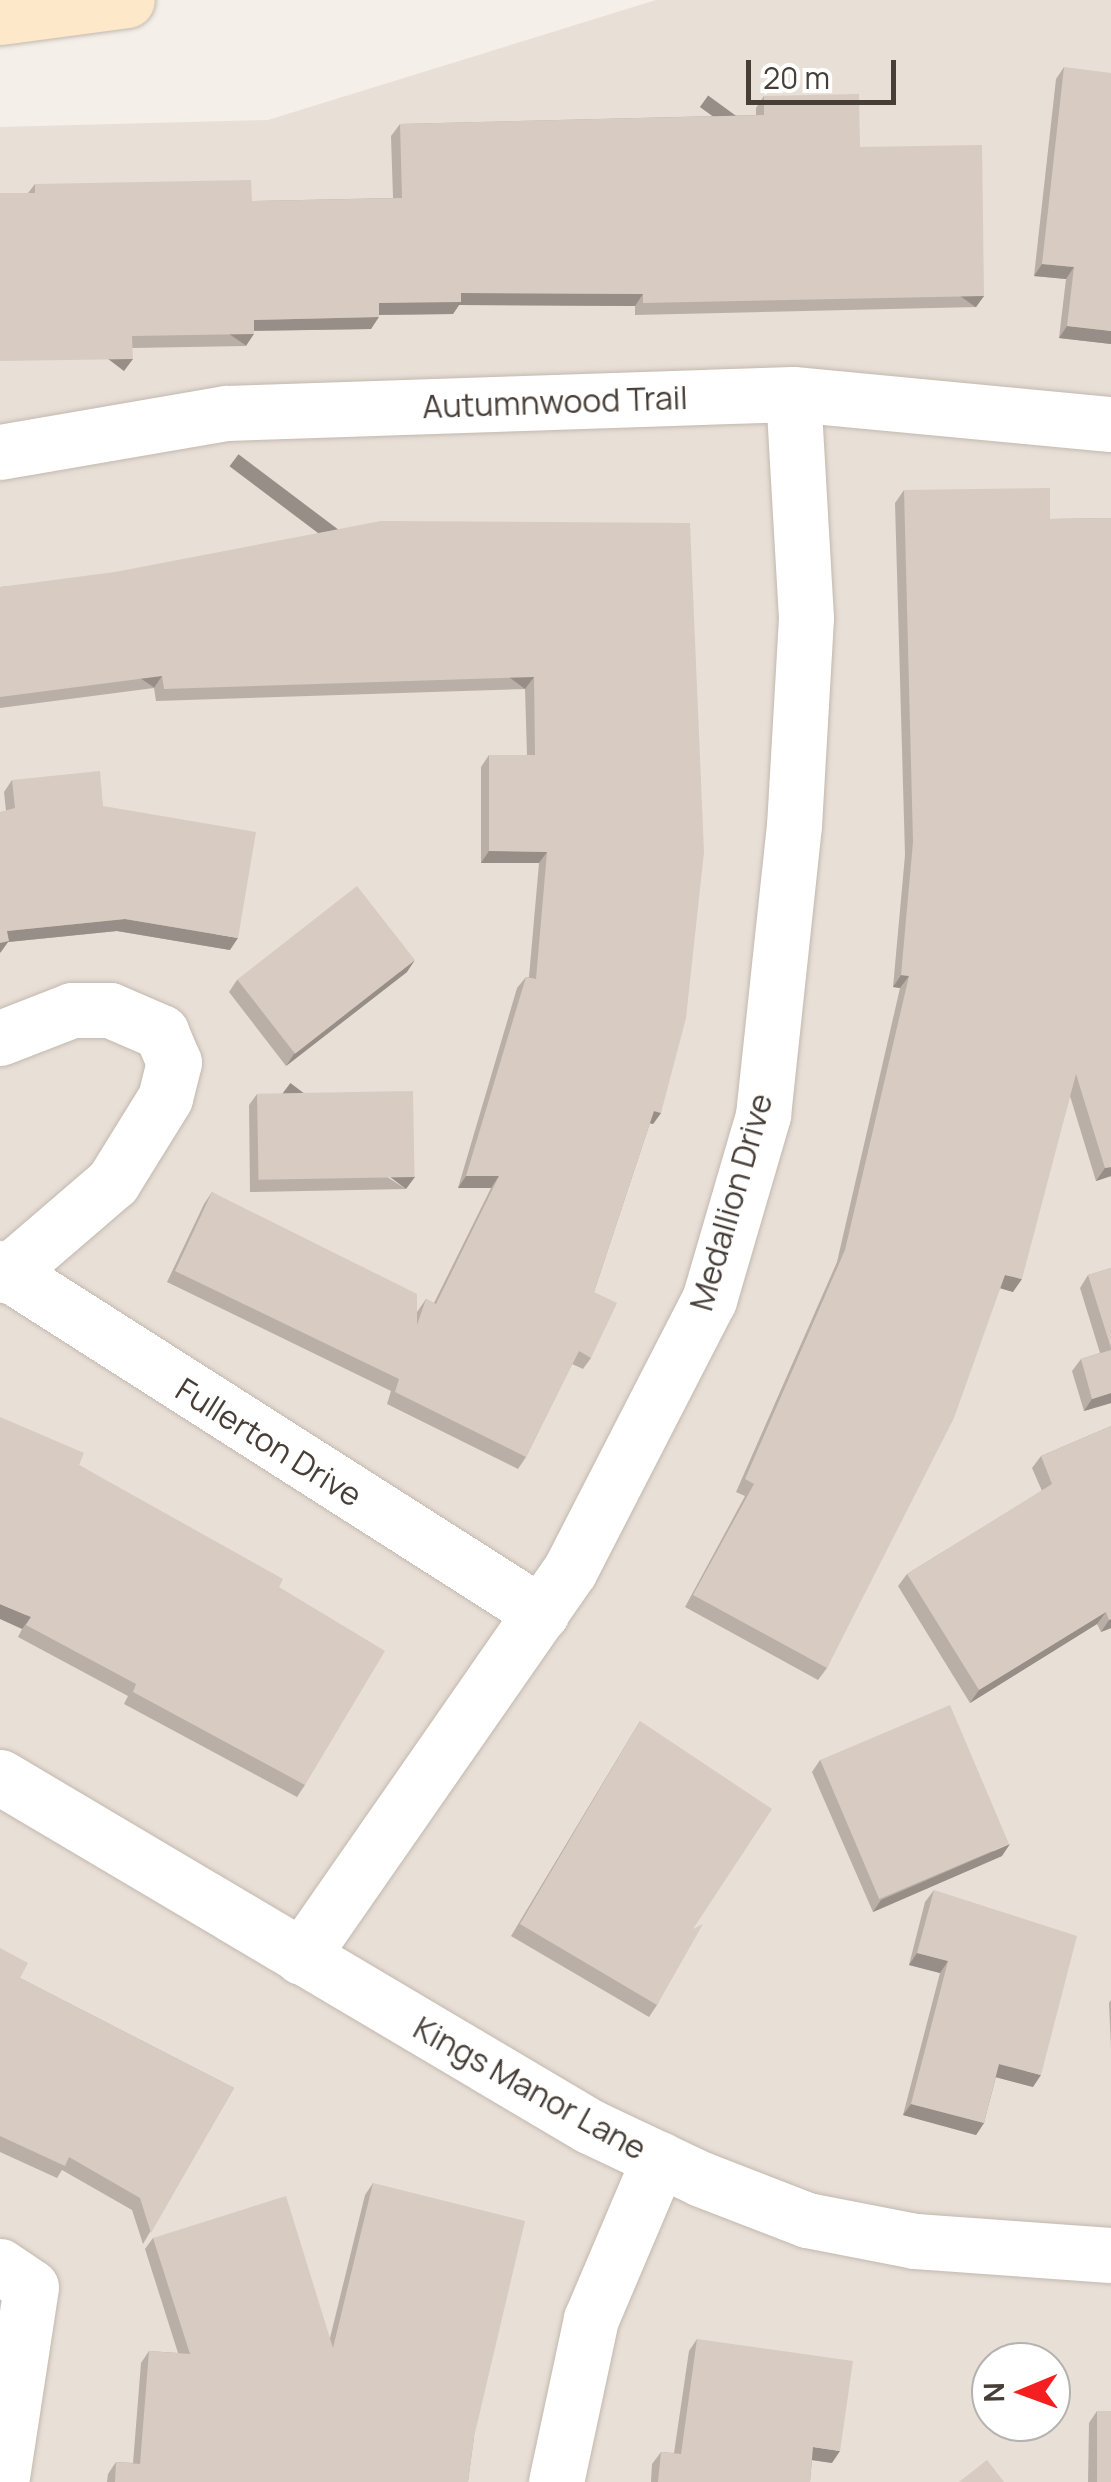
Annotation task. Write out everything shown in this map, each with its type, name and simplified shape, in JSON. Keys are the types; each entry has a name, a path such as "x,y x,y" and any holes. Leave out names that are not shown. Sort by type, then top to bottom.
{"main road":[{"path":"0,17 127,0"}],"street":[{"name":"Autumnwood Trail","path":"0,452 226,413 793,394 1111,424"},
{"name":"Medallion Drive","path":"300,1957 541,1613 709,1300 763,1115 806,618 793,394"},
{"path":"0,1038 72,1010 110,1010 161,1032 174,1062 166,1098 114,1182 2,1271"},
{"name":"Fullerton Drive","path":"2,1271 541,1613"},
{"name":"Kings Manor Lane","path":"0,1777 300,1957 659,2159 806,2220 916,2241 1111,2255"},
{"path":"556,2482 591,2319 659,2159"},
{"path":"1,2482 16,2276"}],"shaded area":[{"path":"656,0 1111,0 1111,2482 0,2482 0,127 268,120"}],"building":[{"path":"1064,67 1111,73 1111,331 1067,326 1074,267 1042,264"},
{"path":"859,94 860,147 982,145 984,296 643,303 643,294 461,293 461,302 379,303 379,317 254,320 254,334 132,336 133,359 0,361 0,193 35,193 35,184 251,180 252,201 402,198 400,124 764,115 764,96"},
{"path":"1050,488 1050,519 1111,518 1111,1167 1105,1168 1076,1074 1022,1279 1005,1275 954,1418 827,1668 693,1595 754,1484 745,1479 845,1250 909,976 901,975 913,842 904,490"},
{"path":"381,521 690,523 704,852 686,1018 661,1113 654,1111 594,1292 617,1303 591,1358 579,1351 526,1457 395,1392 399,1379 175,1271 212,1192 417,1294 417,1325 426,1299 436,1304 499,1176 466,1176 526,977 536,979 547,852 489,851 489,755 535,755 534,677 164,689 162,676 0,697 0,587 115,572"},
{"path":"100,771 103,806 256,832 238,938 125,919 7,931 9,941 0,943 0,812 15,808 12,780"},
{"path":"357,886 415,960 295,1054 237,980"},
{"path":"413,1091 415,1177 259,1180 257,1094"},
{"path":"1111,1268 1111,1348 1088,1275"},
{"path":"1111,1350 1111,1393 1092,1399 1081,1359"},
{"path":"0,1417 84,1453 79,1465 283,1579 279,1587 385,1651 305,1785 133,1692 136,1684 26,1625 31,1617 0,1604"},
{"path":"1111,1426 1111,1619 1106,1612 979,1690 907,1574 1052,1484 1041,1456"},
{"path":"950,1705 1009,1844 879,1899 820,1760"},
{"path":"640,1721 772,1809 693,1929 703,1924 657,2005 520,1924"},
{"path":"934,1890 1077,1936 1041,2075 999,2064 984,2123 911,2104 948,1961 917,1953"},
{"path":"0,1948 28,1963 20,1978 234,2088 151,2233 140,2198 69,2157 65,2166 0,2136"},
{"path":"373,2183 525,2221 474,2437 468,2482 115,2482 116,2462 140,2464 149,2351 190,2354 153,2238 286,2196 333,2348"},
{"path":"697,2339 853,2361 840,2451 813,2447 810,2482 658,2482 661,2452 681,2454"},
{"path":"1097,2411 1111,2411 1111,2482 1097,2482"},
{"path":"987,2460 1004,2482 959,2482"}]}
